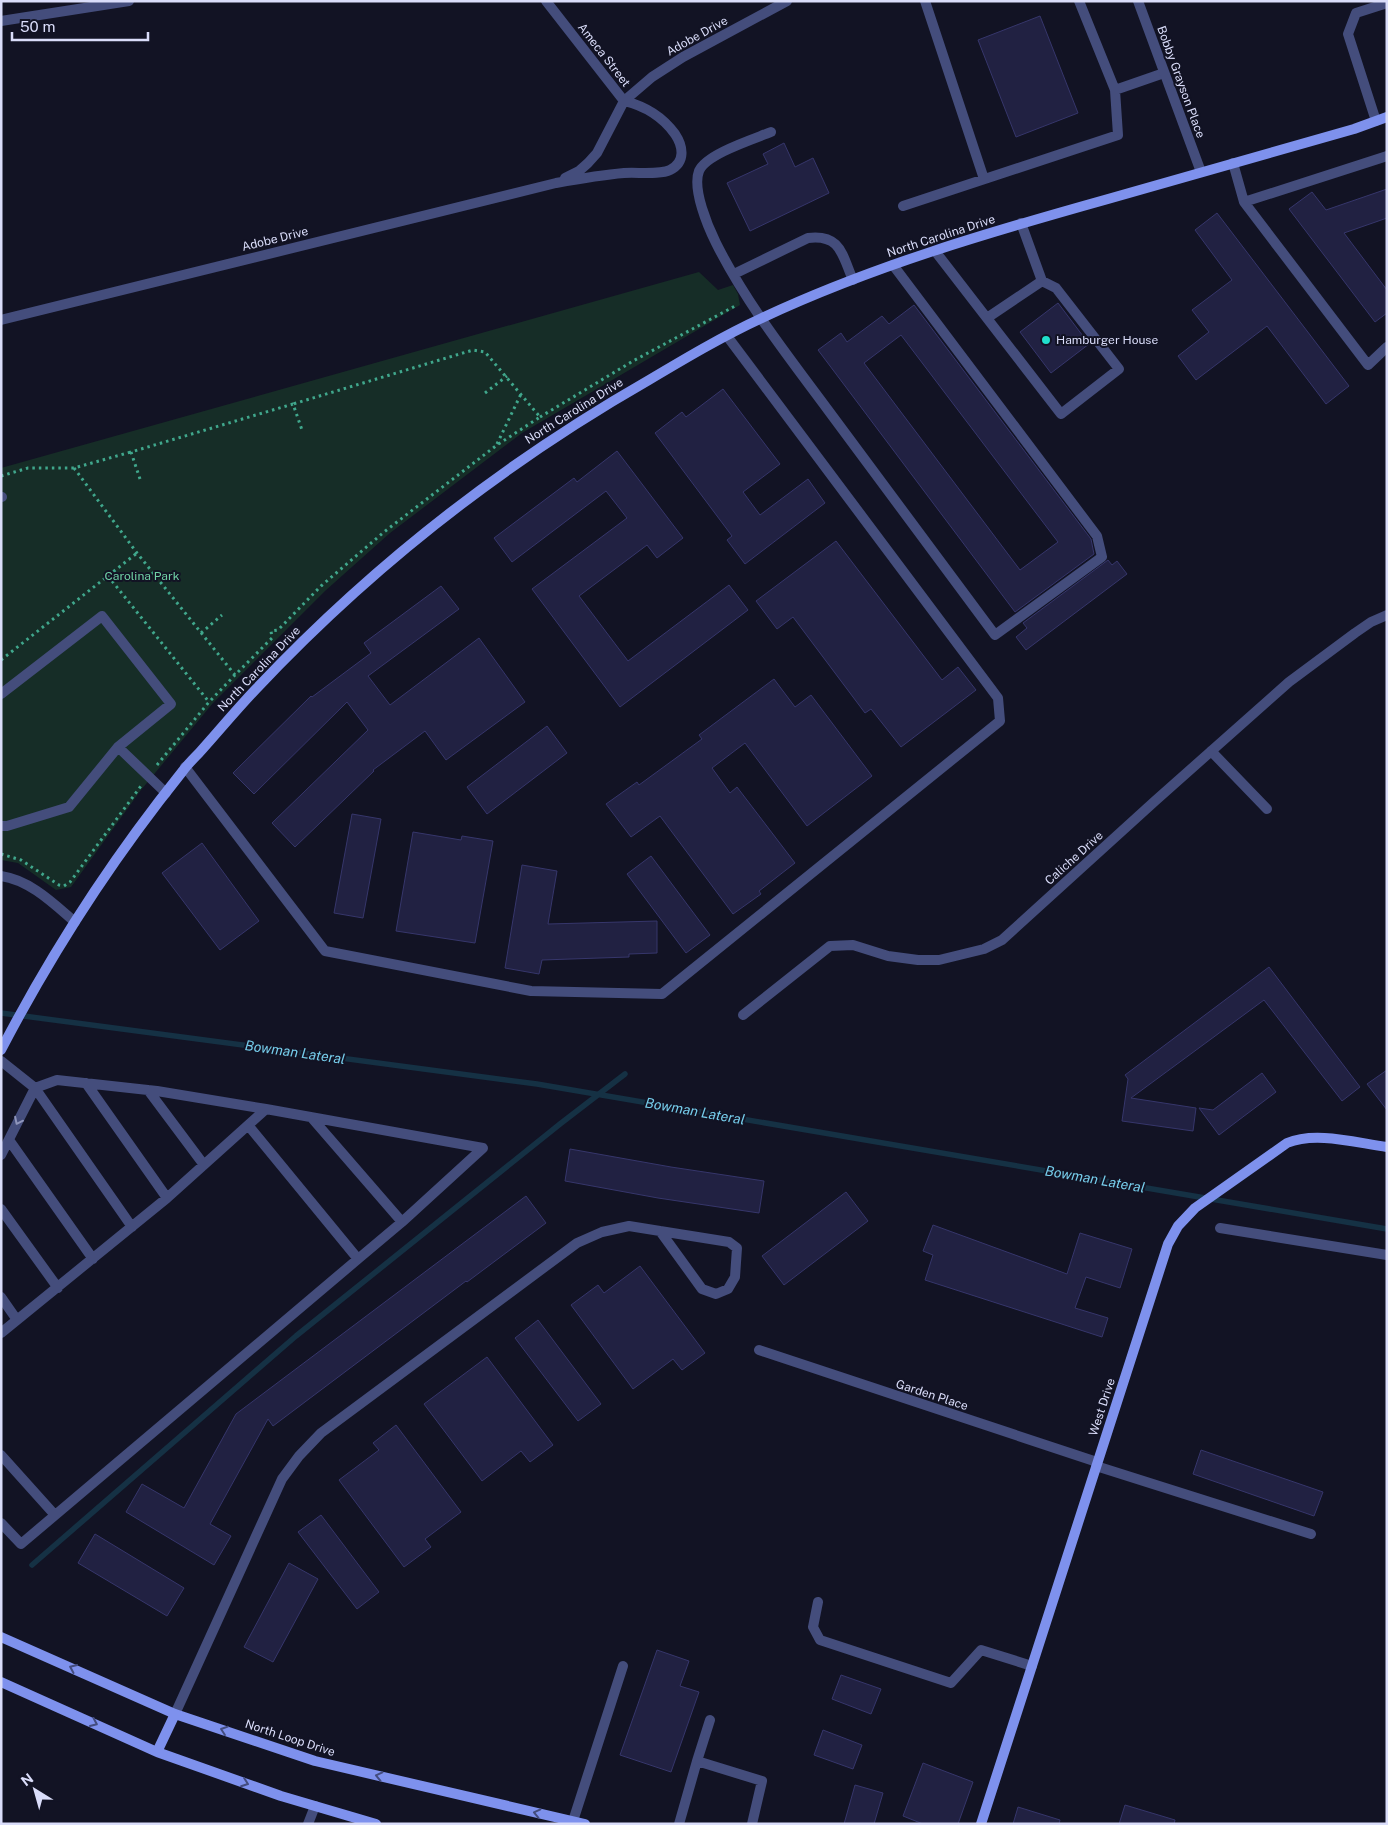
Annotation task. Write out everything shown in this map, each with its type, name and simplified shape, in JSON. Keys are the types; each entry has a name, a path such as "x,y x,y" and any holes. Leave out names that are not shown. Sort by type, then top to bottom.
{"main road":[{"name":"North Carolina Drive","path":"1,1050 75,922 113,865 185,768 290,653 391,559 539,448 601,408 761,318 853,280 935,250 1021,223 1387,117"},
{"name":"West Drive","path":"981,1824 1168,1244 1178,1226 1195,1208 1255,1165 1297,1139 1312,1137 1387,1147"},
{"name":"North Loop Drive","path":"1,1637 175,1714 315,1761 585,1824"},
{"path":"1,1682 157,1752 281,1796 376,1824"},
{"path":"157,1752 175,1714"}],"street":[{"path":"1,21 129,1"},
{"name":"Ameca Street","path":"546,1 624,101"},
{"name":"Adobe Drive","path":"556,183 579,171 588,163 596,153 624,101 652,77 683,57 787,1"},
{"path":"925,1 984,179"},
{"path":"903,206 1118,135 1115,90 1079,1"},
{"name":"Bobby Grayson Place","path":"1138,1 1201,172"},
{"path":"1376,121 1348,34 1356,13 1387,3"},
{"path":"1115,90 1164,73"},
{"name":"Adobe Drive","path":"1,320 556,183 623,173 665,172 678,164 682,156 682,146 668,125 654,112 624,101"},
{"path":"771,132 720,154 706,162 700,170 697,180 697,192 716,243 761,318 995,635 1102,557 1098,536 893,265"},
{"path":"1244,202 1387,156"},
{"path":"1233,163 1244,202 1368,365 1387,348"},
{"path":"935,250 1061,414 1119,369 1056,288 1042,281 1021,223"},
{"path":"734,274 808,238 822,236 836,244 853,280"},
{"path":"987,318 1042,281"},
{"path":"185,768 325,951 531,991 662,994 1000,720 998,698 728,336"},
{"name":"Caliche Drive","path":"743,1015 830,946 853,944 888,956 918,960 939,960 984,950 1002,940 1289,682 1371,622 1387,615"},
{"path":"1,694 102,616 171,704 118,747 69,807 7,826 1,826"},
{"path":"118,747 166,793"},
{"path":"1211,751 1266,809"},
{"path":"1,876 26,884 75,922"},
{"path":"1,1061 35,1088 132,1227"},
{"path":"1,1155 35,1088 56,1080 148,1090 483,1148 358,1260 54,1514 21,1544 1,1523"},
{"path":"86,1083 167,1198"},
{"path":"148,1090 204,1165"},
{"path":"1,1333 167,1198 266,1109"},
{"path":"311,1117 402,1222"},
{"path":"248,1125 358,1260"},
{"path":"9,1140 93,1259"},
{"path":"1,1209 58,1288"},
{"path":"175,1714 282,1479 299,1456 321,1434 577,1243 602,1232 629,1226 729,1242 737,1248 734,1277 728,1288 716,1294 702,1289 660,1231"},
{"path":"1220,1228 1387,1254"},
{"path":"1,1297 17,1320"},
{"name":"Garden Place","path":"759,1350 1311,1534"},
{"path":"1,1455 54,1514"},
{"path":"818,1602 813,1627 820,1640 951,1683 981,1650 1032,1666"},
{"path":"573,1821 623,1666"},
{"path":"679,1824 710,1720"},
{"path":"697,1761 762,1782 752,1824"},
{"path":"308,1824 315,1806"}],"path":[{"path":"74,468 137,553 235,675 272,638 271,631 278,630 321,586 384,532 496,445 633,361 735,306"},
{"path":"1,476 28,468 74,468 474,350 485,352 540,417"},
{"path":"485,393 507,376"},
{"path":"496,445 521,394"},
{"path":"293,404 302,430"},
{"path":"130,452 140,479"},
{"path":"1,660 137,553"},
{"path":"108,576 209,702"},
{"path":"201,633 222,615"},
{"path":"1,854 22,860 59,885 64,886"}],"green space":[{"name":"Carolina Park","path":"699,272 718,290 733,285 738,294 740,305 522,433 390,533 325,591 213,703 141,790 71,887 56,890 18,863 1,860 1,468"}],"building":[{"path":"1040,16 1078,113 1016,137 978,40"},
{"path":"784,143 795,167 813,158 829,193 750,231 727,183 768,164 763,154"},
{"path":"1387,189 1387,218 1344,233 1387,290 1387,313 1375,322 1289,209 1312,192 1326,210"},
{"path":"1217,213 1349,386 1326,404 1267,326 1196,380 1178,356 1209,332 1192,310 1232,280 1195,230"},
{"path":"1058,303 1089,344 1051,373 1020,332"},
{"path":"914,305 1091,539 1094,554 1015,612 818,350 841,333 847,342 882,316 889,324","holes":["901,335 1058,542 1020,570 864,363"]},
{"path":"723,389 780,464 743,492 760,515 808,479 825,503 745,564 727,540 732,536 655,433 682,412 686,417"},
{"path":"617,451 683,538 657,558 647,545 579,596 628,661 729,585 748,610 620,707 532,589 627,518 606,491 512,562 494,538 574,478 577,482"},
{"path":"836,541 942,680 958,667 976,690 901,747 871,709 865,713 793,617 777,629 756,601"},
{"path":"1108,560 1112,565 1117,561 1127,574 1026,650 1016,637 1027,628 1023,623"},
{"path":"441,586 459,609 368,676 390,705 479,638 525,702 446,760 425,731 373,770 295,847 272,823 368,730 347,702 254,794 233,773 311,696 371,653 364,643"},
{"path":"774,679 795,707 811,695 872,776 807,826 745,743 712,768 730,793 737,787 795,863 759,891 761,894 733,914 660,816 631,837 606,804 637,782 639,785 702,739 699,735"},
{"path":"547,726 567,753 487,814 467,787"},
{"path":"352,814 381,819 363,918 334,913"},
{"path":"413,832 461,840 462,836 493,841 475,943 396,931"},
{"path":"202,843 259,921 220,950 162,873"},
{"path":"651,856 710,935 686,953 627,874"},
{"path":"522,865 557,871 548,924 657,921 657,953 629,954 629,957 542,960 539,974 505,968"},
{"path":"1269,967 1360,1087 1342,1101 1264,1000 1131,1098 1196,1108 1193,1131 1122,1121 1128,1079 1125,1075"},
{"path":"1387,1070 1387,1110 1367,1084"},
{"path":"1262,1073 1276,1092 1219,1135 1199,1108 1213,1110"},
{"path":"570,1149 764,1181 759,1213 658,1198 565,1181"},
{"path":"846,1192 868,1221 784,1285 762,1256"},
{"path":"526,1196 546,1223 273,1426 268,1419 210,1524 231,1536 214,1565 126,1512 142,1484 184,1508 236,1414"},
{"path":"933,1225 1067,1274 1080,1233 1132,1249 1120,1288 1086,1277 1075,1308 1108,1318 1102,1337 925,1280 933,1255 923,1251"},
{"path":"640,1266 705,1353 682,1370 673,1359 633,1389 571,1305 598,1285 604,1293"},
{"path":"538,1320 601,1404 578,1421 515,1338"},
{"path":"487,1357 553,1445 530,1462 521,1451 482,1481 424,1404"},
{"path":"396,1425 461,1512 425,1539 431,1547 404,1567 339,1480 379,1450 373,1443"},
{"path":"1201,1450 1323,1492 1314,1516 1193,1474"},
{"path":"321,1515 379,1592 357,1609 298,1532"},
{"path":"95,1534 184,1588 167,1616 78,1563"},
{"path":"289,1563 318,1579 273,1662 244,1647"},
{"path":"657,1650 689,1661 680,1686 699,1692 671,1772 620,1755"},
{"path":"841,1675 881,1689 871,1714 832,1699"},
{"path":"823,1730 862,1745 853,1769 814,1755"},
{"path":"923,1763 973,1782 958,1824 923,1824 903,1816"},
{"path":"855,1785 883,1793 874,1824 844,1824"},
{"path":"1125,1805 1175,1820 1174,1824 1119,1824"},
{"path":"1018,1807 1060,1820 1059,1824 1013,1824"}],"waterway":[{"name":"Bowman Lateral","path":"1,1013 537,1084 1387,1229"},
{"path":"32,1565 296,1336 625,1074"}],"place":[{"name":"Hamburger House","path":"1046,340"}]}
